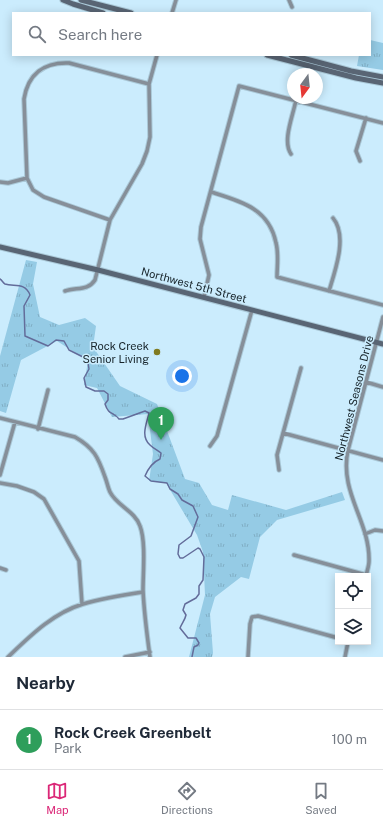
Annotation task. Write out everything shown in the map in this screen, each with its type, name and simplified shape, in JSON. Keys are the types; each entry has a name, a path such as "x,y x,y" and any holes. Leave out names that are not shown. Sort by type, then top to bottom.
{"street":[{"path":"64,0 100,12"},
{"path":"82,0 127,12"},
{"path":"172,12 176,0"},
{"path":"289,0 292,7"},
{"path":"65,291 73,288 86,288 91,286 95,280 110,220 142,164 150,137 149,84 157,56"},
{"path":"271,56 356,78 383,83"},
{"path":"295,56 351,70 383,76"},
{"path":"110,220 44,197 33,190 27,178 24,99 28,83 39,71 53,64 69,63 149,84"},
{"path":"204,297 209,275 200,238 239,86 287,98"},
{"path":"291,154 288,149 287,139 295,104"},
{"path":"312,104 383,123"},
{"path":"360,161 356,151 366,118"},
{"path":"0,182 8,183 27,178"},
{"path":"211,192 237,200 249,206 260,213 268,223 276,243 277,277 383,305"},
{"path":"329,291 339,249 338,229 333,218"},
{"name":"Northwest 5th Street","path":"0,246 383,344"},
{"path":"210,446 218,436 252,310"},
{"name":"Northwest Seasons Drive","path":"367,573 369,563 368,549 365,534 347,484 346,467 348,450 383,317"},
{"path":"279,470 277,455 301,368"},
{"path":"366,382 383,387"},
{"path":"38,429 48,390"},
{"path":"0,418 38,429 75,437 92,448 101,466 110,492 115,499 134,515 140,524 142,535 143,592 150,657"},
{"path":"0,475 15,422"},
{"path":"283,433 383,460"},
{"path":"0,483 17,486 34,492 44,499 80,561 82,604"},
{"path":"365,534 376,530 383,531"},
{"path":"294,555 356,573"},
{"path":"0,568 6,570"},
{"path":"8,657 32,634 51,620 70,609 82,604 115,596 143,592"},
{"path":"248,657 250,624 252,617 258,616 335,637"},
{"path":"345,657 347,645"},
{"path":"125,657 150,652"}],"green space":[{"path":"371,40 383,43 383,70 357,66 359,56 371,56"},
{"path":"26,260 37,262 33,284 40,317 59,325 85,318 96,326 93,347 120,386 157,404 185,479 199,483 212,505 228,510 232,495 286,510 342,492 345,500 277,520 260,537 249,579 241,577 215,597 210,614 212,657 189,657 205,595 203,552 197,535 166,483 149,481 153,454 148,414 112,417 97,388 84,385 88,361 57,341 21,360 6,413 0,411 0,356"}],"waterway":[{"path":"0,279 5,284 25,288 30,295 24,306 25,336 48,346 56,340 64,341 69,350 83,357 88,363 89,369 84,378 86,387 95,391 104,391 108,394 108,400 105,404 110,412 119,419 145,411 149,413 145,429 145,438 150,445 161,453 160,459 151,466 145,476 151,481 167,483 170,489 178,494 182,500 193,506 198,517 191,536 179,545 178,554 180,558 183,558 198,548 204,557 203,580 199,586 199,594 196,598 185,604 183,610 186,615 180,628 188,638 196,638 199,643 194,647 192,657"}],"place":[{"name":"Rock Creek Senior Living","path":"157,352"},
{"name":"Rock Creek Greenbelt","path":"161,440"}]}
